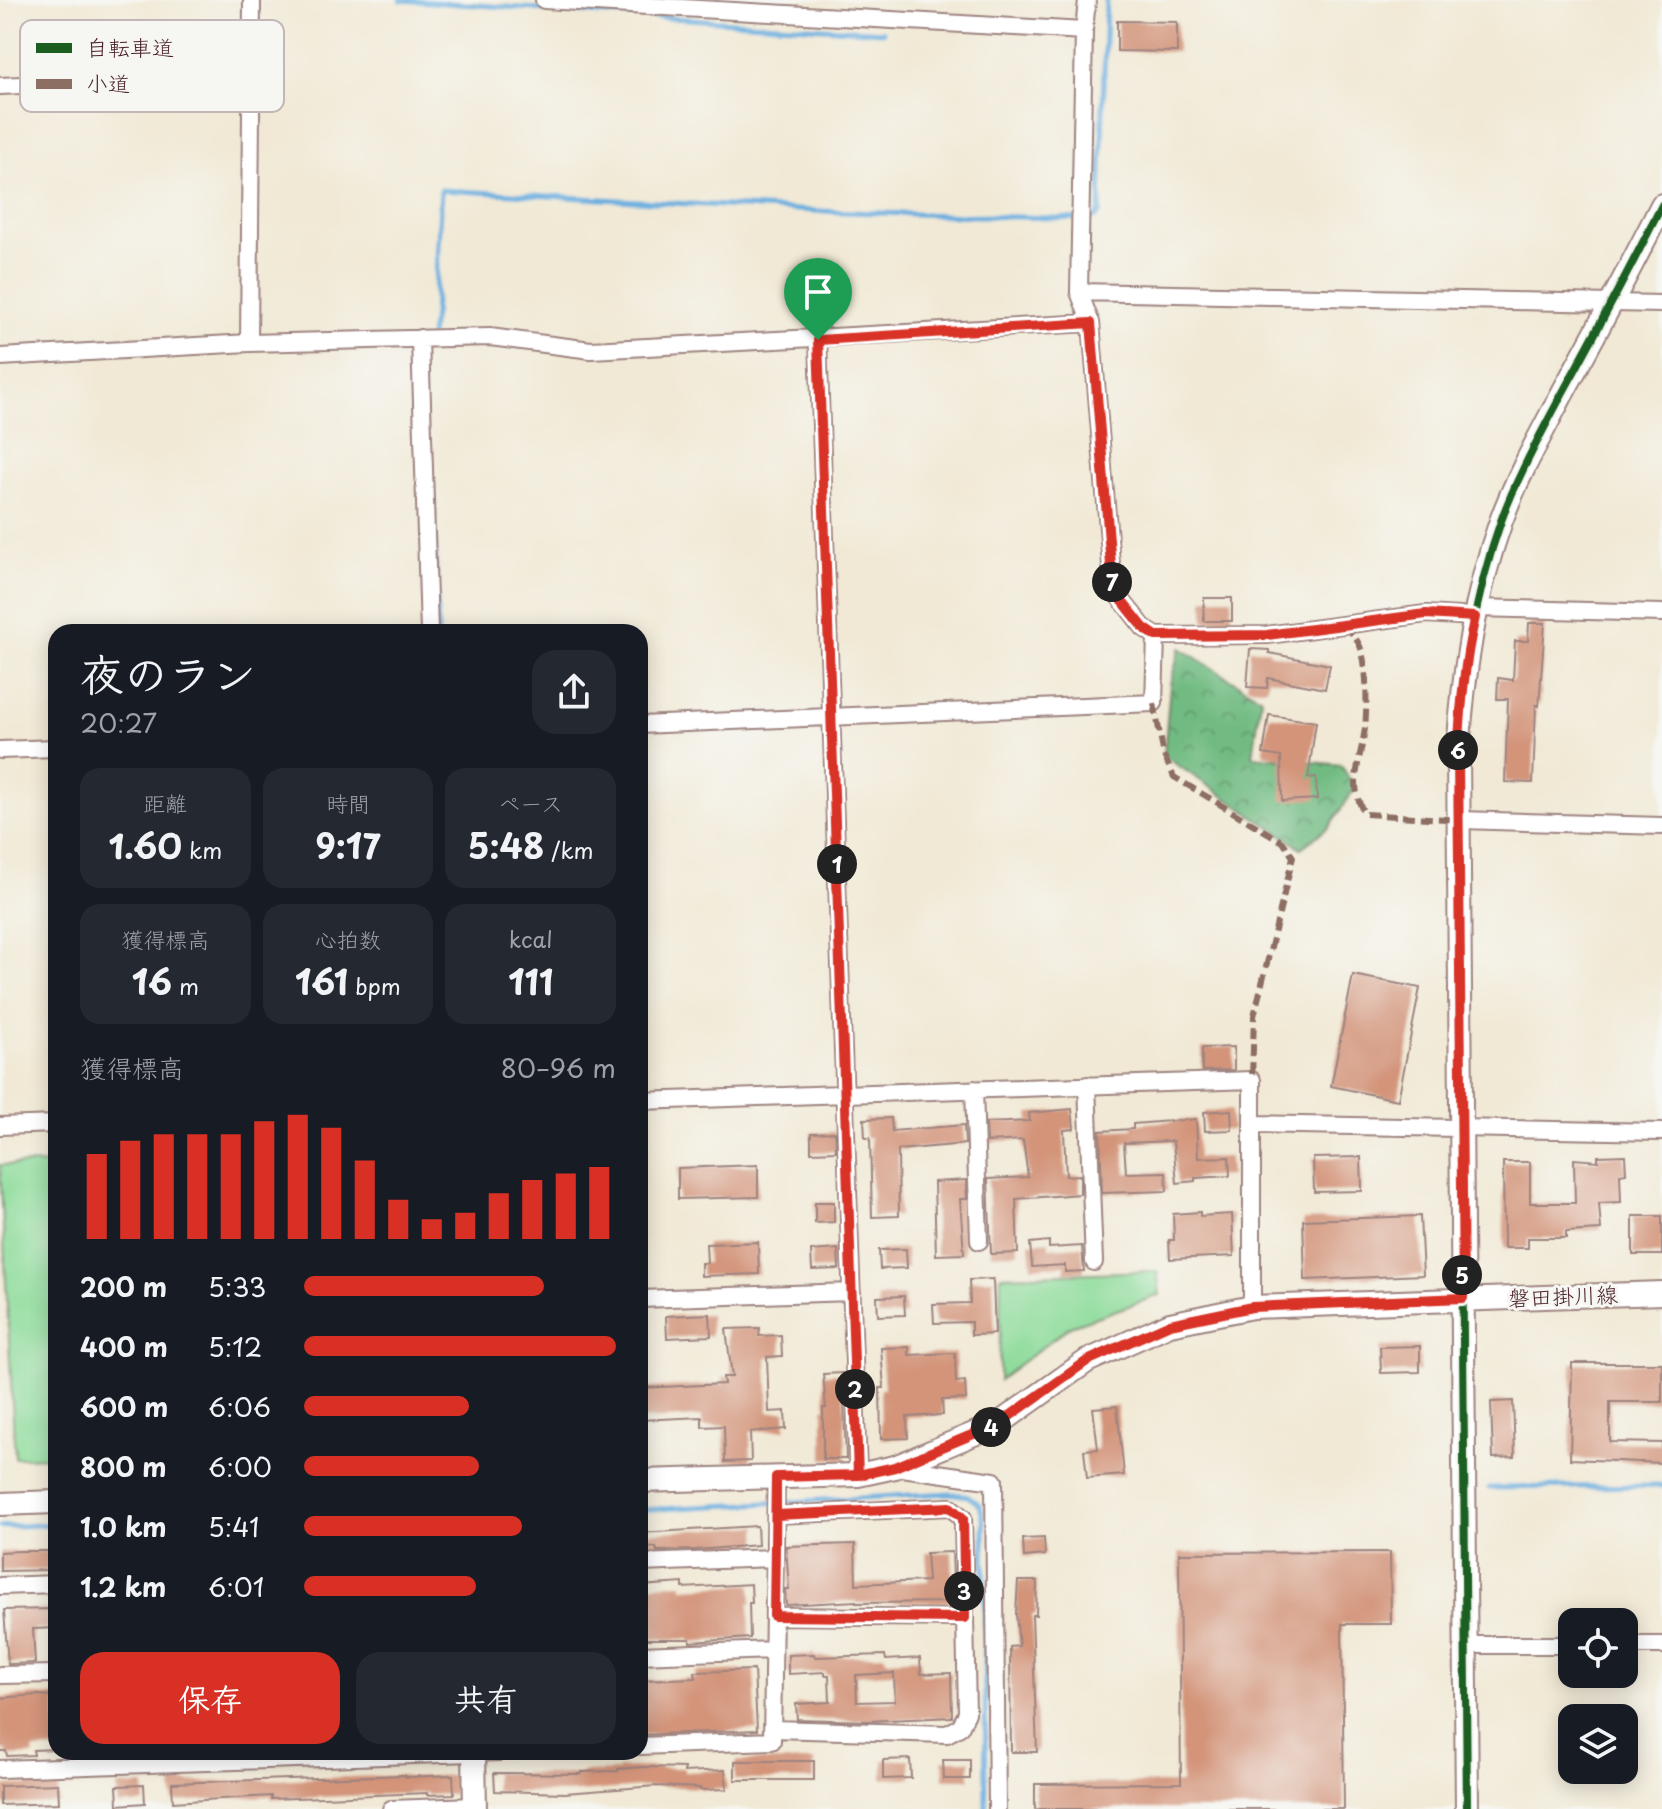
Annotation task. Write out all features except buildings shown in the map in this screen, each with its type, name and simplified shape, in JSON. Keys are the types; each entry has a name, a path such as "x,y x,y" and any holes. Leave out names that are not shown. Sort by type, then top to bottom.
{"street":[{"path":"252,0 252,20"},
{"path":"544,0 1084,31"},
{"path":"1087,0 1079,292 1091,323 1113,589 1144,628 1156,636 1267,635 1426,614 1662,613"},
{"path":"0,86 20,85"},
{"path":"249,343 251,112"},
{"path":"1467,1809 1458,754 1467,649 1501,521 1525,465 1662,205"},
{"path":"1079,292 1662,304"},
{"path":"0,357 249,343 490,337 591,350 1091,323"},
{"path":"420,338 429,624"},
{"path":"818,340 858,1475"},
{"path":"648,725 1154,703 1156,636"},
{"path":"0,750 48,748"},
{"path":"1460,820 1662,826"},
{"path":"648,1101 1252,1080 1252,1307"},
{"path":"1087,1085 1094,1262"},
{"path":"974,1089 979,1241"},
{"path":"0,1126 48,1124"},
{"path":"1252,1124 1662,1132"},
{"path":"648,1299 852,1292"},
{"name":"磐田掛川線","path":"648,1481 858,1475 895,1467 1000,1423 1087,1361 1170,1324 1252,1307 1662,1293"},
{"path":"895,1467 994,1481 997,1809"},
{"path":"648,1746 772,1741 776,1477"},
{"path":"0,1504 48,1502"},
{"path":"772,1729 947,1734 960,1727 967,1713 963,1518 950,1507 776,1515"},
{"path":"648,1563 775,1558"},
{"path":"0,1586 48,1584"},
{"path":"774,1616 965,1618"},
{"path":"1465,1645 1558,1645"},
{"path":"1638,1645 1662,1645"},
{"path":"648,1655 773,1650"},
{"path":"0,1675 48,1674"},
{"path":"0,1769 127,1760"},
{"path":"391,1809 475,1808 474,1760"}],"green space":[{"path":"1180,648 1261,698 1253,756 1341,765 1355,788 1329,827 1301,848 1164,756 1170,684"},
{"path":"48,1164 48,1457 15,1458 0,1165"},
{"path":"1157,1271 1160,1295 1070,1326 999,1380 1001,1276"}],"waterway":[{"path":"401,0 883,32"},
{"path":"430,335 434,315 441,190 815,211 1096,217 1100,211 1106,0"},
{"path":"433,489 438,624"},
{"path":"1489,1488 1662,1486"},
{"path":"648,1510 950,1493 968,1496 980,1505 984,1522 986,1809"},
{"path":"0,1527 48,1524"}],"marked path":[{"path":"1345,625 1360,646 1366,675 1365,728 1356,783 1365,814 1460,820"},
{"path":"1154,703 1164,756 1174,777 1283,842 1293,857 1254,1016 1252,1080"}],"cycle path":[{"path":"1467,1809 1458,754 1463,695 1477,607 1507,505 1537,441 1662,205"},
{"path":"818,340 858,1475"}],"route":[{"path":"818,340 858,1475 776,1477 774,1616 965,1618 963,1518 950,1507 776,1515 776,1477 858,1475 895,1467 1000,1423 1087,1361 1170,1324 1252,1307 1463,1298 1458,754 1467,649 1475,617 1426,614 1267,635 1156,636 1144,628 1113,589 1091,323 818,340"}]}
